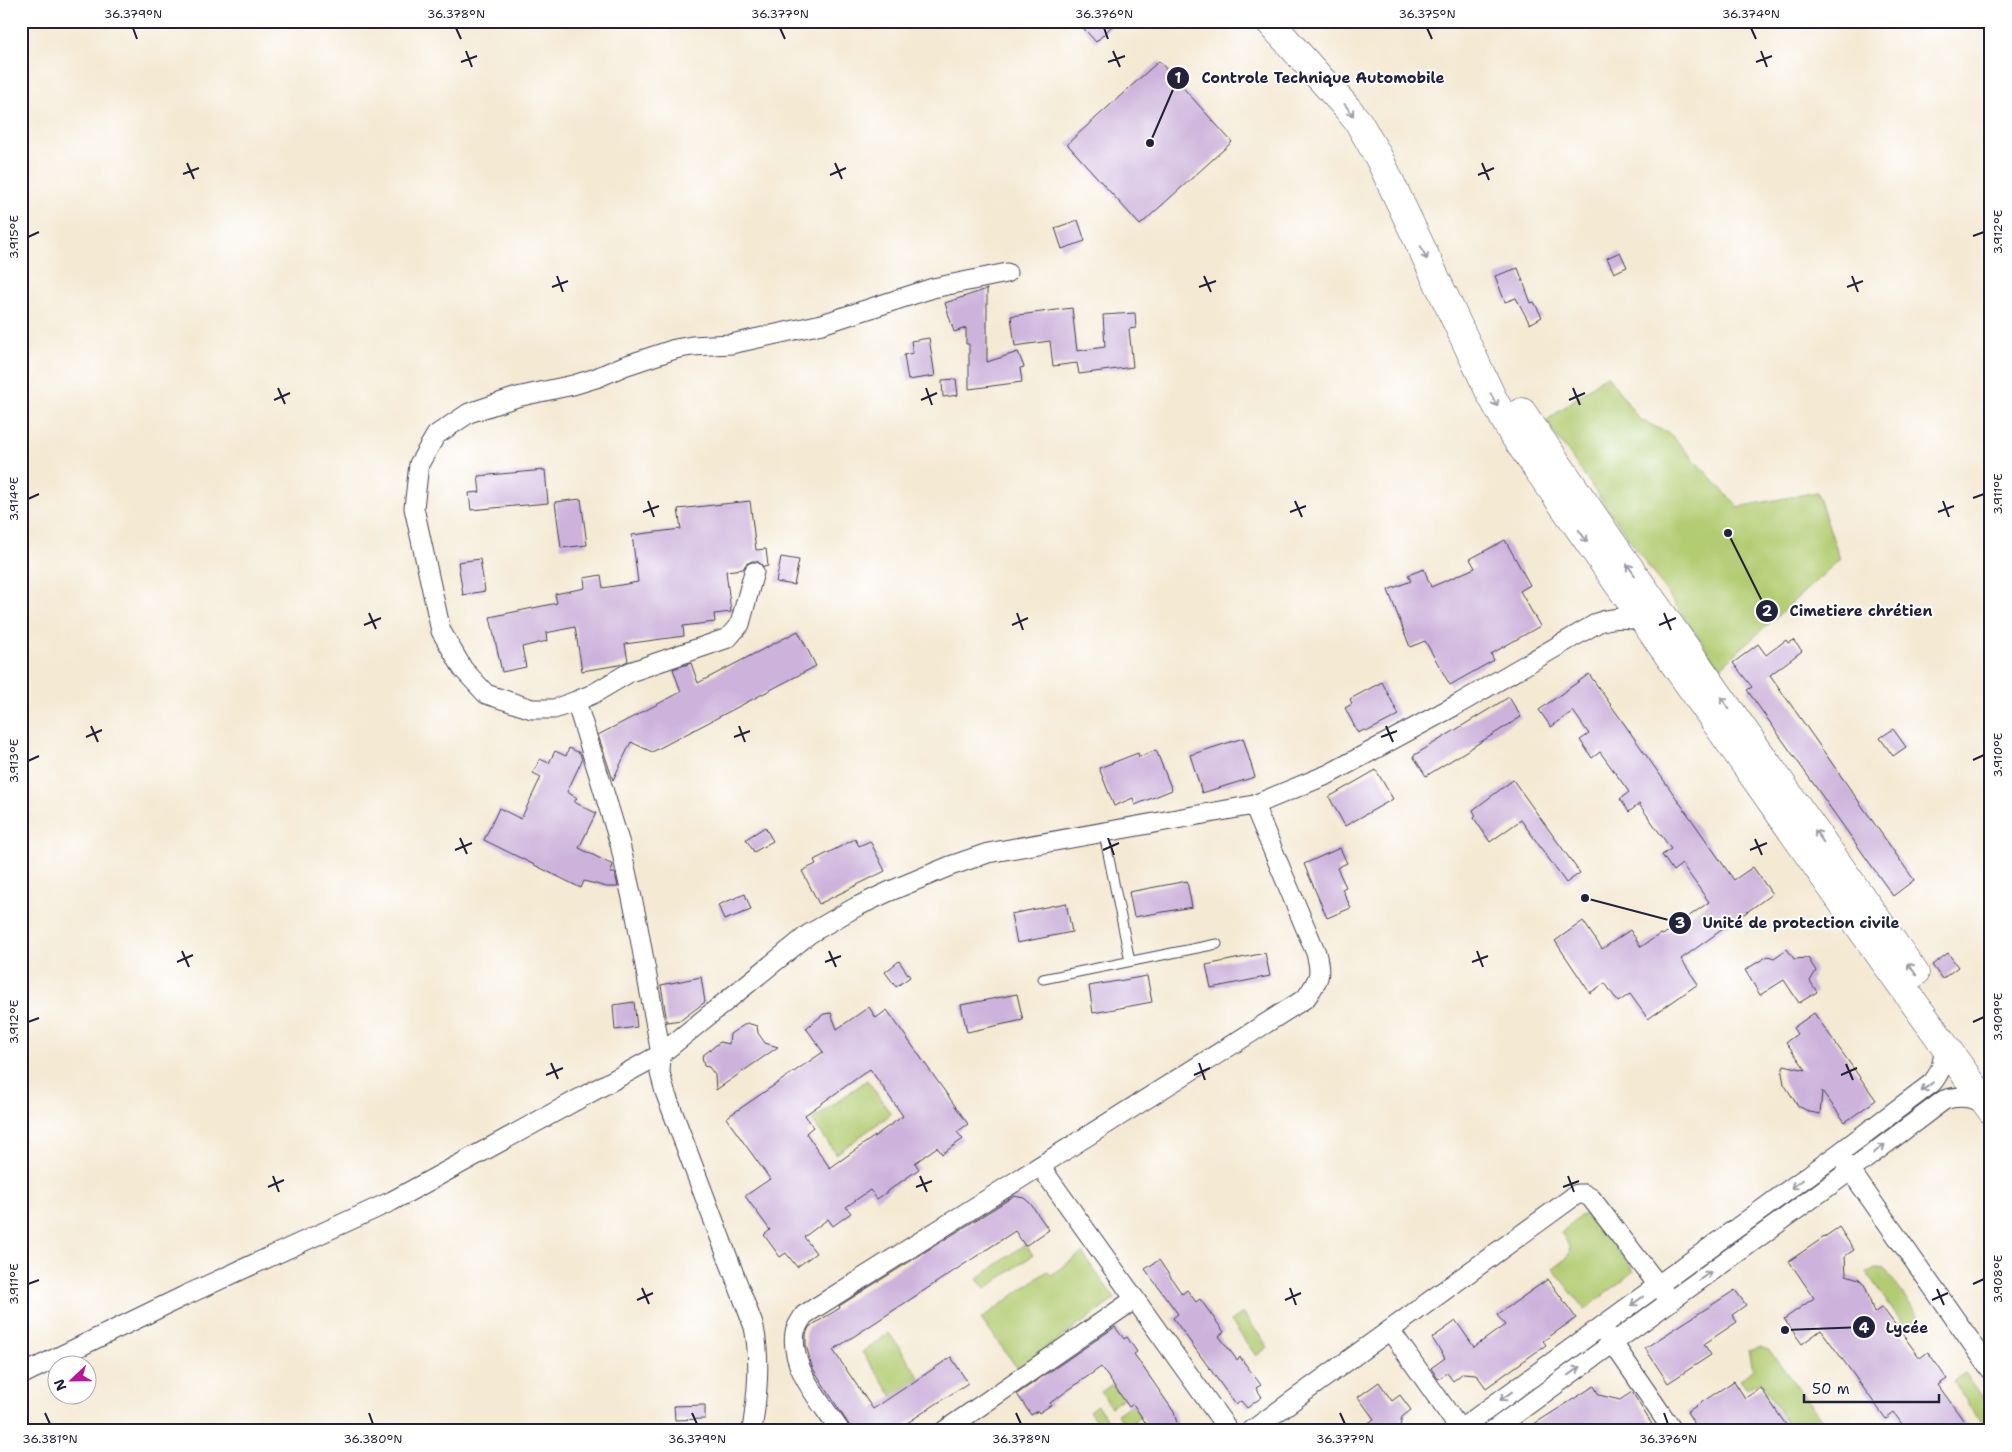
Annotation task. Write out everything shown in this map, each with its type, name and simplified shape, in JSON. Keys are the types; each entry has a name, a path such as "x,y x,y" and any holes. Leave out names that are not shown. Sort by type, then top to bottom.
{"highway":[{"path":"1270,21 1332,89 1359,124 1379,158 1487,386 1512,432 1609,573 1990,1109"},
{"path":"1293,21 1359,93 1386,134 1401,160 1525,420 1991,1080"}],"street":[{"path":"754,572 740,624 728,638 630,672 593,694 554,709 532,709 486,694 463,669 441,631 414,508 419,464 436,435 469,413 518,396 573,385 676,349 731,344 822,324 933,288 1007,273"},
{"path":"1599,622 1613,599 1613,589 1609,573"},
{"path":"21,1375 184,1296 392,1201 661,1054 809,934 856,908 950,866 988,853 1104,834 1254,805 1329,774 1460,704 1599,622 1625,617 1644,622"},
{"path":"576,701 620,844 638,926 661,1054 660,1073 665,1092 754,1327 758,1349 758,1383 752,1431"},
{"path":"840,1431 808,1382 796,1358 795,1332 804,1315 1306,998 1316,984 1321,970 1316,953 1254,805"},
{"path":"1390,1330 1460,1430 1838,1154 1932,1083 1941,1069 1944,1060 1943,1044"},
{"path":"1492,1431 1851,1170 1944,1100 1963,1096 1981,1102 1990,1109"},
{"path":"1838,1154 1991,1370"},
{"path":"1040,1166 1229,1431"},
{"path":"1250,1431 1577,1194 1584,1194 1591,1198 1670,1301"},
{"path":"944,1431 1135,1299"},
{"path":"1602,1327 1673,1431"}],"lane":[{"path":"1104,834 1130,961"},
{"path":"1043,978 1217,944"}],"green space":[{"path":"1607,375 1639,419 1670,434 1738,507 1817,492 1840,559 1720,668 1546,421"},
{"path":"867,1080 891,1114 836,1154 812,1120"},
{"path":"1587,1214 1593,1217 1634,1271 1585,1310 1553,1269 1564,1261 1569,1253 1568,1245 1561,1233 1580,1216"},
{"path":"1025,1244 1033,1255 985,1289 977,1279"},
{"path":"1082,1253 1115,1299 1018,1369 981,1319 1047,1271 1051,1275"},
{"path":"1875,1268 1885,1269 1922,1321 1910,1329 1905,1328 1867,1273"},
{"path":"1243,1313 1268,1347 1256,1356 1231,1321"},
{"path":"889,1333 921,1379 894,1398 862,1352"},
{"path":"1760,1347 1770,1351 1822,1420 1806,1431 1791,1431 1761,1381 1747,1389 1740,1380 1753,1369 1749,1350"},
{"path":"1965,1374 1991,1410 1991,1431 1988,1431 1953,1382"},
{"path":"1117,1381 1127,1395 1111,1407 1101,1392"},
{"path":"1132,1404 1140,1417 1126,1427 1117,1414"},
{"path":"1097,1405 1115,1431 1103,1431 1089,1411"}],"building":[{"path":"1077,21 1117,21 1096,42"},
{"path":"1159,61 1232,142 1140,225 1067,144"},
{"path":"1078,220 1085,241 1062,249 1055,228"},
{"path":"1620,252 1627,267 1614,273 1607,258"},
{"path":"1518,268 1531,303 1534,302 1542,317 1530,324 1516,298 1505,302 1495,276"},
{"path":"987,289 987,362 1018,352 1024,367 1020,368 1022,382 969,389 969,344 966,344 966,328 954,332 945,303"},
{"path":"1072,308 1077,351 1105,347 1103,315 1135,313 1136,328 1129,329 1133,367 1079,374 1077,363 1053,366 1050,341 1015,346 1011,316"},
{"path":"929,338 935,376 908,380 904,355 913,353 911,341"},
{"path":"956,379 958,395 943,397 942,380"},
{"path":"545,470 548,503 471,510 469,493 480,492 478,476"},
{"path":"581,499 587,545 561,548 555,502"},
{"path":"750,501 756,550 766,549 768,566 764,567 757,561 752,561 746,564 743,569 726,571 731,612 714,614 715,622 683,626 684,636 625,644 628,661 619,665 582,671 575,627 546,633 547,641 522,647 526,667 502,672 490,617 557,603 555,594 585,588 584,578 601,575 603,588 638,582 632,535 681,529 678,509"},
{"path":"1505,540 1530,585 1520,591 1540,626 1491,654 1494,660 1450,685 1425,641 1410,647 1388,590 1411,581 1408,575 1424,569 1431,587 1475,568 1470,559"},
{"path":"781,557 799,560 794,585 776,582"},
{"path":"480,559 485,591 463,595 458,562"},
{"path":"798,631 816,666 652,752 631,742 613,780 598,735 681,692 673,669 691,663 698,683"},
{"path":"1786,640 1788,643 1793,640 1802,651 1770,675 1914,880 1893,896 1747,690 1752,687 1733,663 1758,644 1766,655"},
{"path":"1589,674 1734,880 1753,867 1772,894 1681,959 1698,984 1648,1019 1630,994 1618,1002 1605,983 1590,993 1555,941 1583,921 1602,949 1630,930 1641,947 1660,934 1663,935 1709,902 1682,864 1673,871 1662,855 1671,849 1639,804 1629,812 1620,799 1629,792 1600,752 1592,758 1580,740 1589,734 1573,711 1551,727 1539,710"},
{"path":"1382,682 1399,715 1368,731 1364,730 1358,733 1345,708 1352,704 1350,699"},
{"path":"1509,697 1521,717 1426,776 1413,756"},
{"path":"1893,729 1906,747 1893,756 1880,738"},
{"path":"1243,738 1255,777 1202,793 1190,755"},
{"path":"569,748 580,753 582,760 567,792 577,798 574,802 596,813 579,848 613,865 610,873 615,873 618,887 607,887 584,881 581,888 484,840 499,808 521,819 541,777 533,773 540,759 549,763 555,751 566,756"},
{"path":"1156,750 1172,790 1135,805 1133,798 1114,806 1099,768 1138,753 1139,757"},
{"path":"1376,770 1393,799 1345,826 1329,797"},
{"path":"1513,780 1580,873 1566,883 1521,820 1490,842 1474,818 1476,816 1473,810"},
{"path":"765,827 773,841 754,852 746,839"},
{"path":"855,839 859,846 870,841 885,871 819,904 802,871 816,864 814,860"},
{"path":"1340,848 1347,863 1337,868 1346,887 1342,889 1351,908 1327,918 1304,864"},
{"path":"1187,881 1192,907 1134,917 1129,892"},
{"path":"745,894 751,910 724,920 718,905"},
{"path":"1066,903 1072,932 1017,943 1011,914"},
{"path":"1787,949 1794,959 1808,958 1816,971 1810,981 1817,992 1799,1003 1784,980 1760,995 1745,970 1768,956 1774,958"},
{"path":"1265,953 1270,976 1211,988 1206,965"},
{"path":"1948,953 1958,967 1942,979 1932,965"},
{"path":"899,961 910,977 896,987 885,972"},
{"path":"1147,976 1152,1002 1093,1013 1089,986"},
{"path":"701,977 705,1002 681,1020 667,1022 661,985"},
{"path":"1017,994 1023,1020 967,1032 961,1005"},
{"path":"634,1002 637,1027 615,1030 613,1005"},
{"path":"869,1007 876,1018 887,1010 968,1124 957,1132 963,1139 942,1154 937,1147 915,1163 919,1169 877,1199 870,1190 846,1207 851,1213 833,1226 828,1219 804,1237 816,1253 797,1267 786,1253 780,1257 764,1235 770,1230 745,1196 770,1179 726,1118 823,1052 806,1028 824,1014 831,1013 837,1029","holes":["870,1069 903,1116 830,1168 806,1133 813,1127 805,1115"]},
{"path":"1814,1013 1876,1100 1845,1122 1822,1091 1820,1114 1810,1112 1798,1106 1784,1084 1782,1073 1784,1065 1806,1070 1786,1042 1797,1034 1793,1028"},
{"path":"747,1023 757,1026 758,1033 765,1043 778,1047 716,1090 715,1075 709,1067 704,1066 702,1056 720,1042 729,1044 730,1034"},
{"path":"1014,1196 1024,1198 1030,1203 1049,1230 1025,1246 1015,1231 833,1350 873,1409 951,1357 968,1383 895,1431 851,1431 812,1367 806,1345 806,1334 809,1327 840,1308 839,1306"},
{"path":"1839,1227 1854,1250 1845,1256 1846,1275 1859,1279 1863,1283 1874,1313 1882,1307 1920,1358 1928,1352 1947,1379 1938,1385 1971,1431 1907,1431 1894,1413 1886,1419 1821,1330 1802,1344 1784,1319 1814,1298 1789,1261"},
{"path":"1159,1260 1182,1294 1187,1290 1196,1302 1200,1299 1224,1332 1219,1336 1237,1360 1240,1357 1261,1385 1256,1388 1262,1397 1247,1408 1241,1401 1236,1405 1173,1318 1178,1314 1145,1269"},
{"path":"1548,1279 1576,1318 1543,1341 1546,1345 1486,1388 1476,1374 1463,1373 1453,1381 1447,1373 1438,1379 1431,1368 1445,1358 1432,1338 1456,1321 1474,1347 1505,1325 1497,1315"},
{"path":"1735,1290 1746,1305 1732,1315 1737,1322 1704,1344 1711,1355 1668,1383 1645,1348"},
{"path":"1115,1327 1124,1339 1127,1337 1137,1352 1134,1354 1174,1412 1179,1431 1151,1431 1133,1404 1129,1407 1101,1367 1039,1413 1038,1411 1031,1415 1017,1394"},
{"path":"1734,1381 1745,1398 1761,1388 1790,1431 1699,1431 1687,1412"},
{"path":"1379,1382 1392,1401 1400,1395 1411,1410 1402,1417 1399,1431 1357,1431 1374,1419 1358,1397"},
{"path":"1594,1386 1599,1395 1620,1400 1632,1392 1656,1431 1523,1431"},
{"path":"705,1405 705,1419 675,1420 674,1406"}],"place":[{"name":"Controle Technique Automobile","path":"1150,143"},
{"name":"Cimetiere chrétien","path":"1728,533"},
{"name":"Unité de protection civile","path":"1585,898"},
{"name":"Lycée","path":"1785,1330"}]}
